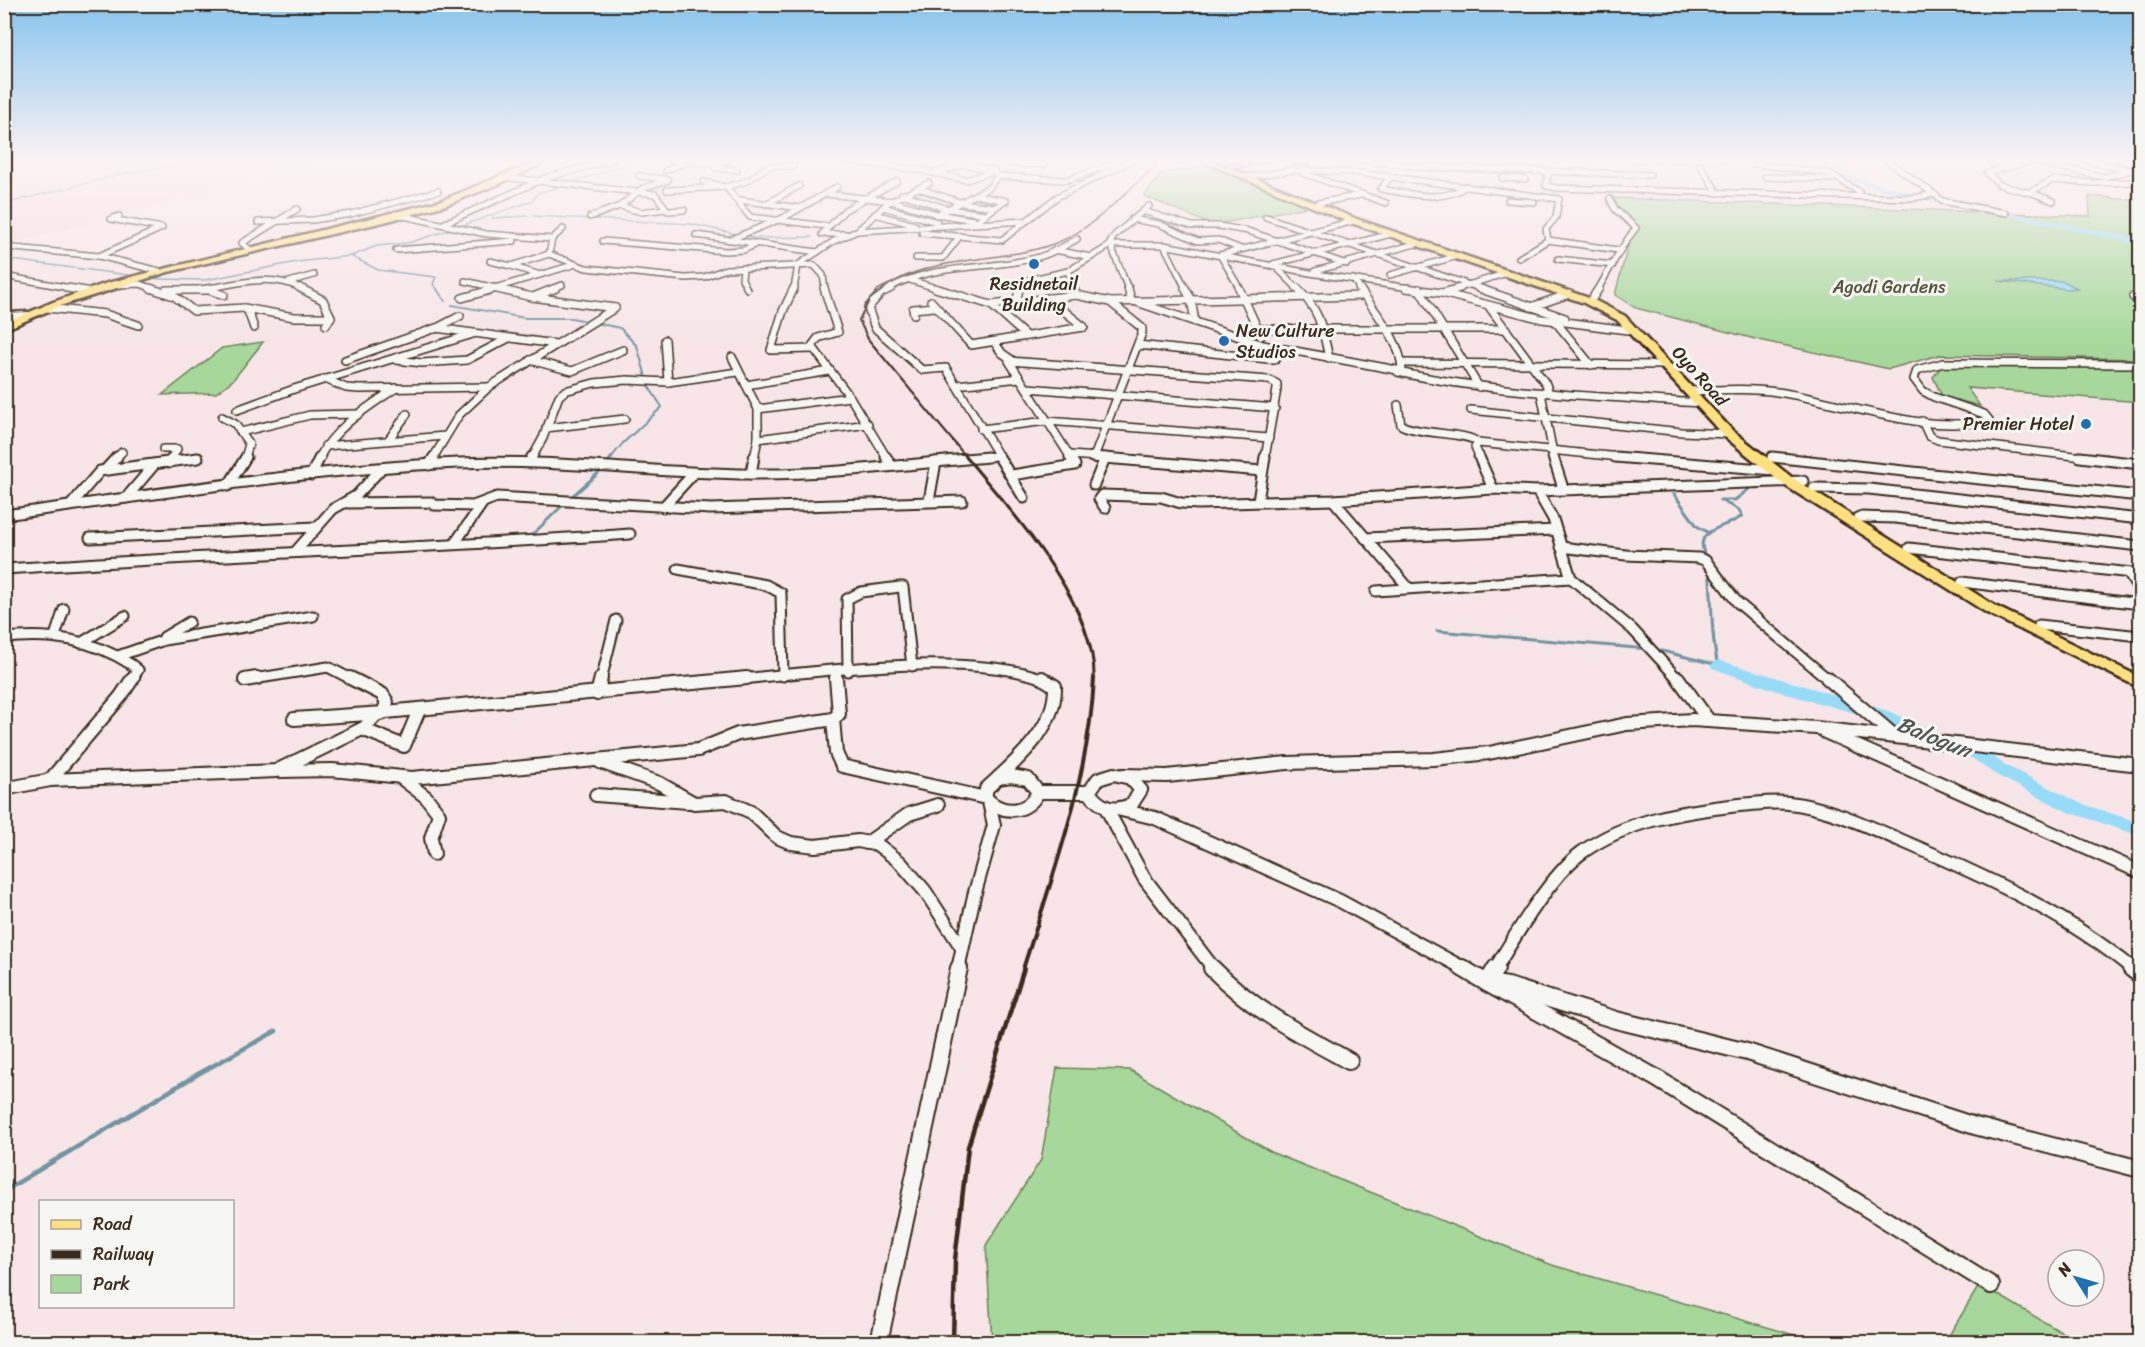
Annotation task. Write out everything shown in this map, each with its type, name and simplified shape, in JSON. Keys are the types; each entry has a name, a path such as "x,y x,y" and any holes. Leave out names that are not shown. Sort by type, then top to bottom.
{"main road":[{"path":"4,325 16,317 87,291 159,271 364,222"},
{"path":"16,317 113,285 366,222"},
{"name":"Oyo Road","path":"1356,222 1475,260 1569,294 1608,304 1632,320 1729,434 1789,482 1992,610 2140,683"},
{"name":"Oyo Road","path":"1370,222 1591,300 1612,312 1635,331 1696,395 1741,434 1803,481 1962,582 2039,625 2140,673"}],"street":[{"path":"99,256 162,228 127,222"},
{"path":"258,222 277,222"},
{"path":"249,249 242,243 261,229 277,222"},
{"path":"437,222 486,234 532,239"},
{"path":"729,240 771,222"},
{"path":"791,222 827,226"},
{"path":"832,222 822,234 896,229 921,222"},
{"path":"857,231 867,222"},
{"path":"872,230 880,222"},
{"path":"896,229 903,222"},
{"path":"930,222 918,233 1002,240 1025,222"},
{"path":"939,222 945,226 967,222"},
{"path":"947,222 958,225"},
{"path":"1129,222 1111,239 1111,245 1131,300"},
{"path":"1148,222 1198,241 1218,240 1241,249"},
{"path":"1178,222 1192,226 1242,230 1347,264"},
{"path":"1282,222 1471,284 1579,324"},
{"path":"1220,255 1350,222"},
{"path":"1548,240 1546,228 1552,222"},
{"path":"1591,300 1613,265 1618,250 1636,225 1631,222"},
{"path":"423,227 443,223"},
{"path":"1170,230 1192,226"},
{"path":"549,254 552,238 562,229"},
{"path":"814,350 771,350 783,311 793,293 798,265 846,234"},
{"path":"1273,264 1391,234"},
{"path":"696,235 754,245 817,252"},
{"path":"916,258 943,258 960,236"},
{"path":"396,250 552,238"},
{"path":"1024,498 946,368 922,370 904,352 883,337 872,320 868,308 872,302 892,288 910,280 954,268 1037,258 1077,239"},
{"path":"1519,258 1548,240 1618,250"},
{"path":"603,241 726,251 740,251 754,245"},
{"path":"1310,273 1419,243"},
{"path":"1017,300 1020,283 1068,271 1111,245 1164,245 1273,264 1310,273 1442,293 1484,303 1490,308 1529,365 1546,384 1548,390 1541,393"},
{"path":"1164,245 1191,299 1195,322"},
{"path":"4,248 99,256 159,271"},
{"path":"1054,250 1091,257"},
{"path":"511,266 549,254 573,265 685,278 704,277 722,269 814,266 823,275 823,290 836,315 838,332 814,341 814,350 850,397 891,465"},
{"path":"1220,255 1246,299 1263,345"},
{"path":"1390,275 1458,256"},
{"path":"1558,259 1613,265"},
{"path":"490,261 540,275"},
{"path":"1273,264 1308,298 1318,313 1329,358"},
{"path":"462,298 573,265"},
{"path":"743,268 742,279 747,289"},
{"path":"1068,271 1076,295"},
{"path":"1442,293 1507,273"},
{"path":"4,276 87,291"},
{"path":"201,290 264,279 289,282 314,276"},
{"path":"1353,279 1386,329 1404,369 1398,372"},
{"path":"910,280 991,304 1076,295 1110,302 1363,296"},
{"path":"429,465 459,415 489,387 615,308 493,290 465,281"},
{"path":"289,282 323,300 331,317"},
{"path":"113,285 140,284 174,296 194,311 244,308 294,316 331,317"},
{"path":"532,297 562,285"},
{"path":"153,289 213,291 224,296"},
{"path":"1419,289 1479,387"},
{"path":"1514,312 1569,294"},
{"path":"2140,295 2133,297 2140,301"},
{"path":"914,314 914,309 932,304 969,344 1084,327 1048,297"},
{"path":"1131,300 1263,345 1479,387 1541,393 1696,395 1779,393 1922,421 1964,424 1989,420 1984,414 1944,401 1923,391 1914,374 1929,365 2140,364"},
{"path":"1094,457 1138,345 1142,328 1110,302"},
{"path":"991,304 1025,335"},
{"path":"46,308 105,314 138,325"},
{"path":"244,308 248,311 254,328"},
{"path":"1490,308 1555,321 1635,331"},
{"path":"345,360 434,329 460,316"},
{"path":"326,325 331,317"},
{"path":"1555,321 1591,365"},
{"path":"434,329 556,344"},
{"path":"1258,329 1506,329"},
{"path":"237,410 262,399 473,334"},
{"path":"393,359 422,363 467,360 507,339"},
{"path":"665,340 668,382"},
{"path":"994,342 1002,353 1012,360 1273,381 1277,384 1275,408 1258,501"},
{"path":"1138,345 1268,359 1275,358 1285,350"},
{"path":"530,360 572,371 623,350"},
{"path":"732,357 758,409 758,439 751,474"},
{"path":"1012,360 1009,363 1028,388 1075,465 1012,475"},
{"path":"1402,363 1665,365"},
{"path":"746,385 830,371"},
{"path":"530,461 559,396 578,385 627,380 668,382 738,372"},
{"path":"957,385 1020,378"},
{"path":"325,380 346,388 489,387"},
{"path":"311,475 325,446 357,414 396,388"},
{"path":"1028,388 1275,408"},
{"path":"1541,393 1551,450 1563,488"},
{"path":"758,409 850,397"},
{"path":"1398,405 1400,423 1408,430 1422,434 1462,435 1477,440 1478,443 1774,470"},
{"path":"1471,410 1546,419 1729,434"},
{"path":"241,432 310,415 357,414"},
{"path":"389,439 407,414"},
{"path":"222,417 235,424 249,444 246,456 228,486"},
{"path":"546,428 625,419"},
{"path":"981,429 1047,420 1269,438"},
{"path":"1922,421 1929,435 1938,440 2140,464"},
{"path":"758,439 868,424"},
{"path":"325,446 445,436"},
{"path":"1478,443 1475,447 1493,489"},
{"path":"163,449 177,449 169,463"},
{"path":"106,470 122,452"},
{"path":"1070,455 1262,471"},
{"path":"4,515 311,475 429,465 530,461 694,473 751,474 997,456"},
{"path":"1772,457 2140,496"},
{"path":"71,505 98,472 198,458"},
{"path":"1094,485 1105,458"},
{"path":"929,501 936,462"},
{"path":"126,498 154,465"},
{"path":"348,503 381,470"},
{"path":"663,507 694,473"},
{"path":"1105,508 1099,499 1102,495 1161,496 1190,504 1333,500 1493,489 1537,491 1563,488 1803,481"},
{"path":"1814,488 1869,489 2140,519"},
{"path":"1537,491 1553,519 1571,578 1642,641 1683,684 1709,721"},
{"path":"296,551 333,509 348,503 482,504 497,497 663,507 745,509 962,501"},
{"path":"1333,500 1408,587"},
{"path":"455,543 482,504"},
{"path":"1859,517 1895,518 2140,546"},
{"path":"90,538 316,527"},
{"path":"1365,538 1556,530"},
{"path":"4,569 296,551 455,543 504,543 630,534"},
{"path":"1561,547 1626,555 1699,558 1709,563 1736,601 1896,737"},
{"path":"1909,548 2140,574"},
{"path":"678,569 766,585 781,593 783,676"},
{"path":"2128,573 2140,592"},
{"path":"1376,591 1408,587 1571,578"},
{"path":"1962,582 2140,604"},
{"path":"4,789 50,780 332,770 401,777 597,761 698,750 747,732 833,719 839,714 840,707 847,599 861,592 903,587 912,666"},
{"path":"55,636 64,609"},
{"path":"81,643 125,616"},
{"path":"118,656 156,642 313,616"},
{"path":"597,694 616,620"},
{"path":"156,642 189,622"},
{"path":"2039,625 2140,636"},
{"path":"4,638 55,636 118,656 132,663 138,670 135,677 50,780"},
{"path":"294,719 912,666 1002,669 1053,682 1057,693 1034,742 1019,760 986,789 994,825 962,948 879,1342"},
{"path":"245,680 328,668 382,694 387,702 383,713"},
{"path":"362,729 404,746 419,710"},
{"path":"276,771 362,729 376,715 383,713"},
{"path":"833,719 836,753 842,766 987,800 998,808 1012,810"},
{"path":"1089,792 1095,780 1104,776 1167,776 1287,763 1434,759 1489,753 1627,724 1709,721 1816,728 2140,765"},
{"path":"1816,728 2140,872"},
{"path":"1019,760 1024,777"},
{"path":"597,761 659,783 694,803"},
{"path":"1123,775 1132,778 1155,818"},
{"path":"1111,808 1126,807 1140,794 1167,776"},
{"path":"401,777 426,796 439,814 431,838 434,854"},
{"path":"998,778 1024,777 1034,783 1038,792"},
{"path":"994,825 1012,810 1030,804 1038,792"},
{"path":"1038,792 1089,792"},
{"path":"1089,792 1097,804 1155,818 1340,901 1442,955 1487,983 1656,1078 1991,1285"},
{"path":"596,795 694,803 726,801 752,812 777,837 791,843 815,846 858,841 878,845 900,862 925,891 962,948"},
{"path":"1487,983 1507,949 1563,869 1573,857 1594,843 1654,819 1692,810 1780,802 1817,810 1865,826 2000,884 2098,942 2140,975"},
{"path":"867,843 906,814 921,807 938,806"},
{"path":"1111,808 1144,878 1232,988 1270,1018 1348,1061"},
{"path":"1487,983 1534,993 1616,1020 1747,1052 1975,1126 2140,1169"}],"shaded area":[{"path":"5,222 95,222 5,245"}],"green space":[{"path":"1205,222 1228,222 1212,225"},
{"name":"Agodi Gardens","path":"1627,222 2140,222 2140,359 1939,355 1889,369 1755,339 1636,308 1615,295 1632,230"},
{"path":"263,342 233,380 216,393 162,395 222,348"},
{"path":"1943,365 2140,367 2140,402 1967,388 1980,406 1942,396 1933,377"},
{"path":"1057,1068 1130,1070 1273,1153 1552,1265 1819,1342 992,1342 986,1245 1041,1160"},
{"path":"1980,1284 2078,1342 1945,1342"}],"water":[{"path":"1998,281 2063,281 2077,288 2067,289"}],"waterway":[{"path":"461,226 473,222"},
{"path":"649,222 691,224 754,238 812,237"},
{"path":"2047,222 2140,242"},
{"path":"351,256 377,246 408,243 455,228"},
{"path":"157,279 205,280 297,262 351,256"},
{"path":"351,256 378,270 436,277 433,284 437,289"},
{"path":"4,259 128,275"},
{"path":"436,288 445,301"},
{"path":"452,305 525,318 572,318 620,328 637,346 649,387 662,407 623,443 611,458"},
{"path":"606,465 612,457"},
{"path":"569,499 602,470"},
{"path":"1706,558 1703,548 1706,535 1742,516 1739,510 1720,500 1735,500 1749,489"},
{"path":"1674,494 1697,526 1707,532"},
{"path":"531,536 564,504"},
{"path":"1654,649 1718,665 1714,642 1709,570"},
{"path":"1437,631 1648,649"},
{"name":"Balogun","path":"1718,665 1789,689 1882,715 1948,745 1978,754 1999,769 2073,807 2140,830"},
{"path":"4,1191 198,1074 276,1031"}],"railway":[{"path":"883,289 923,270 1040,248 1061,241 1093,222"},
{"path":"885,288 870,299 859,320 868,339 967,458"},
{"path":"966,457 1028,532 1067,591 1082,621 1091,651 1094,679"},
{"path":"1023,969 1068,826 1085,753 1094,679"},
{"path":"953,1342 955,1260 968,1147 1024,968"}],"place":[{"name":"Residnetail Building","path":"1034,264"},
{"name":"New Culture Studios","path":"1224,341"},
{"name":"Premier Hotel","path":"2086,424"}]}
